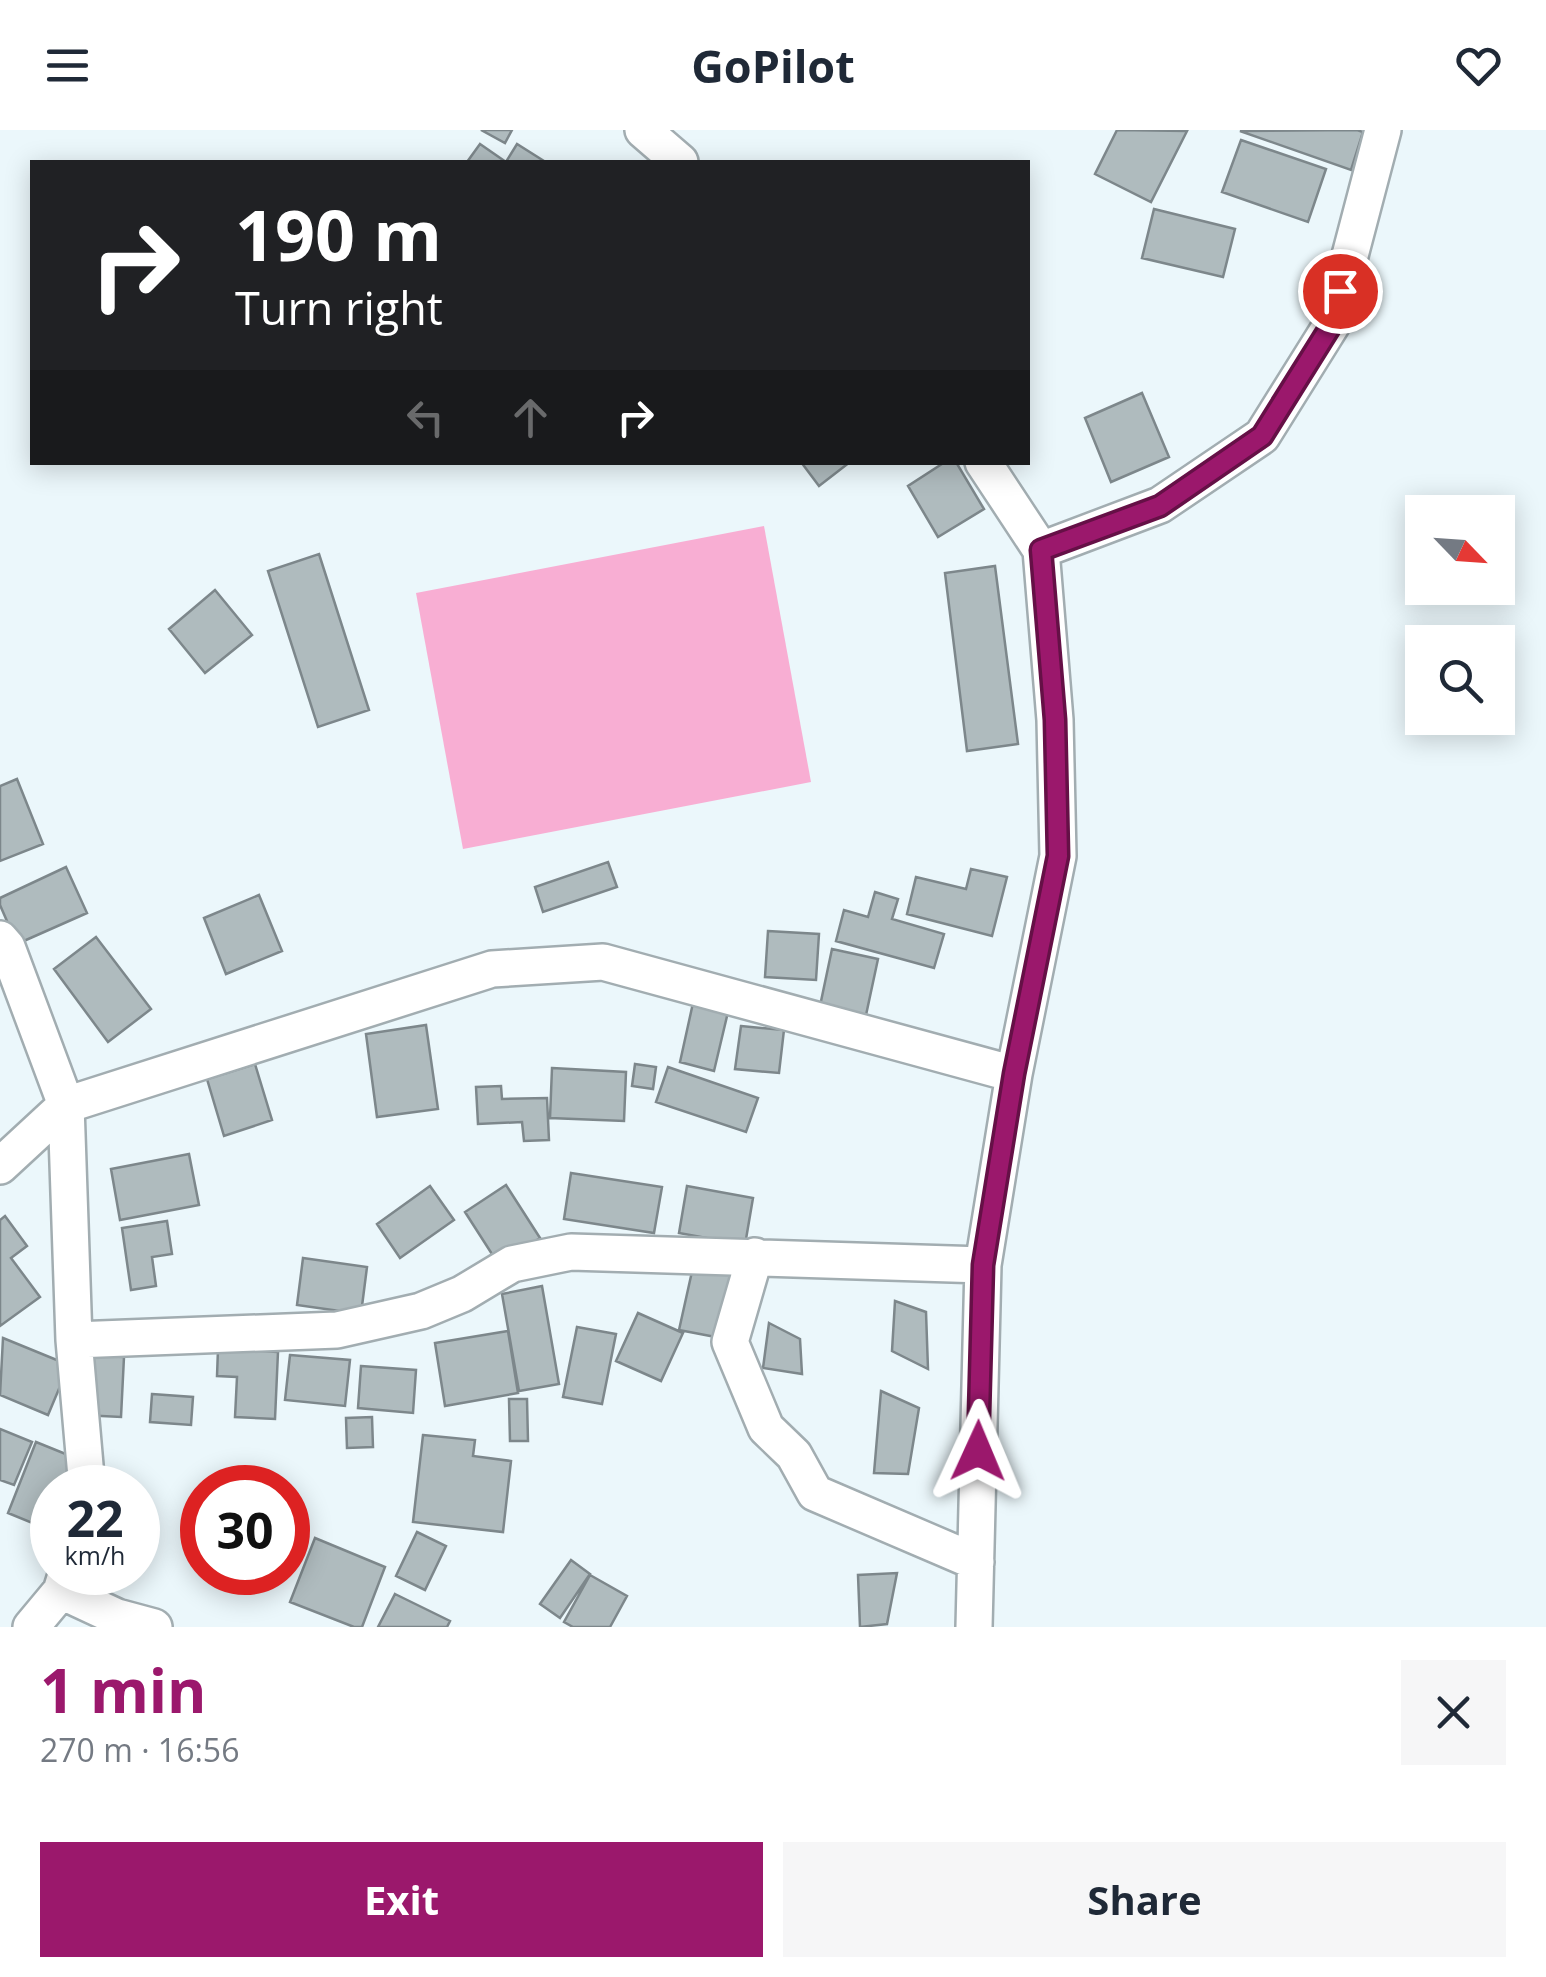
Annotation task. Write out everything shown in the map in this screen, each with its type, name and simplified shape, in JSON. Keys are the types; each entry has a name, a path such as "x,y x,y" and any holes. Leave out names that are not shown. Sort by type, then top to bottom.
{"street":[{"path":"644,130 678,160"},
{"path":"1041,550 1160,506 1262,436 1332,324 1383,130"},
{"path":"974,1627 983,1265 1014,1074 1058,856 1055,720 1041,550 986,465"},
{"path":"0,939 66,1105 74,1340 85,1465"},
{"path":"0,1166 66,1105 492,968 603,962 1014,1074"},
{"path":"74,1340 337,1330 421,1311 462,1294 512,1264 571,1252 983,1265"},
{"path":"755,1256 730,1342 766,1428 794,1455 815,1494 976,1562"},
{"path":"31,1627 54,1595"},
{"path":"84,1595 117,1617 154,1627"}],"shaded area":[{"path":"764,526 811,782 463,849 416,593"}],"building":[{"path":"481,130 512,130 505,143"},
{"path":"1117,130 1187,131 1151,202 1095,174"},
{"path":"1240,131 1363,132 1351,170"},
{"path":"1241,140 1326,169 1308,222 1222,192"},
{"path":"480,144 502,160 468,160"},
{"path":"517,144 542,160 507,160"},
{"path":"1154,209 1235,229 1223,277 1142,258"},
{"path":"1142,393 1169,457 1111,482 1085,418"},
{"path":"803,465 846,465 819,486"},
{"path":"940,465 958,465 984,509 938,537 908,486"},
{"path":"319,554 369,710 318,727 268,571"},
{"path":"995,566 1018,744 967,751 945,573"},
{"path":"215,590 252,635 205,673 169,629"},
{"path":"17,779 43,844 0,861 0,786"},
{"path":"608,862 617,887 543,912 535,887"},
{"path":"66,867 87,913 17,944 0,898"},
{"path":"971,869 1007,877 992,936 907,914 916,877 966,889"},
{"path":"875,892 898,899 892,919 944,934 934,968 836,941 844,910 868,917"},
{"path":"259,895 282,951 226,974 204,918"},
{"path":"768,931 819,934 816,980 765,977"},
{"path":"96,937 151,1009 108,1042 54,969"},
{"path":"832,949 878,959 866,1015 820,1006"},
{"path":"693,1003 728,1012 714,1071 680,1062"},
{"path":"426,1025 438,1109 377,1117 366,1034"},
{"path":"741,1026 784,1030 779,1073 735,1069"},
{"path":"255,1064 272,1120 224,1136 207,1079"},
{"path":"635,1064 656,1067 653,1089 632,1086"},
{"path":"668,1067 758,1098 746,1132 656,1102"},
{"path":"552,1068 626,1072 624,1121 550,1118"},
{"path":"501,1086 502,1099 547,1098 549,1140 524,1141 522,1122 478,1124 476,1087"},
{"path":"189,1154 199,1205 120,1220 111,1169"},
{"path":"571,1173 662,1187 654,1233 564,1219"},
{"path":"506,1185 540,1238 499,1265 465,1212"},
{"path":"430,1186 454,1220 400,1258 377,1224"},
{"path":"687,1186 753,1198 745,1245 679,1233"},
{"path":"5,1216 27,1246 11,1258 40,1297 0,1326 0,1220"},
{"path":"167,1221 172,1254 152,1257 156,1286 131,1290 122,1228"},
{"path":"303,1258 367,1267 361,1314 297,1305"},
{"path":"693,1267 739,1277 726,1339 679,1330"},
{"path":"542,1286 559,1384 519,1391 502,1294"},
{"path":"895,1301 926,1312 928,1369 892,1351"},
{"path":"638,1313 683,1333 661,1381 616,1361"},
{"path":"769,1323 800,1339 802,1374 763,1368"},
{"path":"577,1327 616,1334 602,1404 563,1397"},
{"path":"508,1331 518,1393 445,1406 435,1343"},
{"path":"3,1338 69,1365 48,1415 0,1395"},
{"path":"218,1349 278,1352 275,1419 235,1417 237,1377 217,1376"},
{"path":"84,1355 124,1357 121,1417 82,1415"},
{"path":"290,1355 350,1360 345,1406 285,1400"},
{"path":"361,1366 416,1370 413,1413 358,1408"},
{"path":"881,1391 919,1408 908,1474 874,1473"},
{"path":"152,1394 193,1397 191,1425 150,1422"},
{"path":"509,1399 527,1399 528,1441 510,1441"},
{"path":"372,1417 373,1447 347,1448 346,1418"},
{"path":"0,1429 32,1442 14,1485 0,1480"},
{"path":"423,1435 475,1440 473,1456 511,1461 503,1532 413,1522"},
{"path":"36,1442 83,1461 81,1465 30,1465 30,1522 8,1513"},
{"path":"417,1532 446,1546 425,1590 396,1576"},
{"path":"315,1538 385,1567 362,1627 290,1602 293,1595 310,1595 310,1551"},
{"path":"571,1560 590,1574 560,1618 540,1604"},
{"path":"897,1573 887,1624 860,1627 858,1575"},
{"path":"590,1575 627,1596 610,1627 573,1627 564,1622"},
{"path":"395,1594 450,1621 447,1627 378,1627"}],"route":[{"path":"978,1451 983,1265 1014,1074 1058,856 1055,720 1041,550 1160,506 1262,436 1332,324 1340,291"}]}
